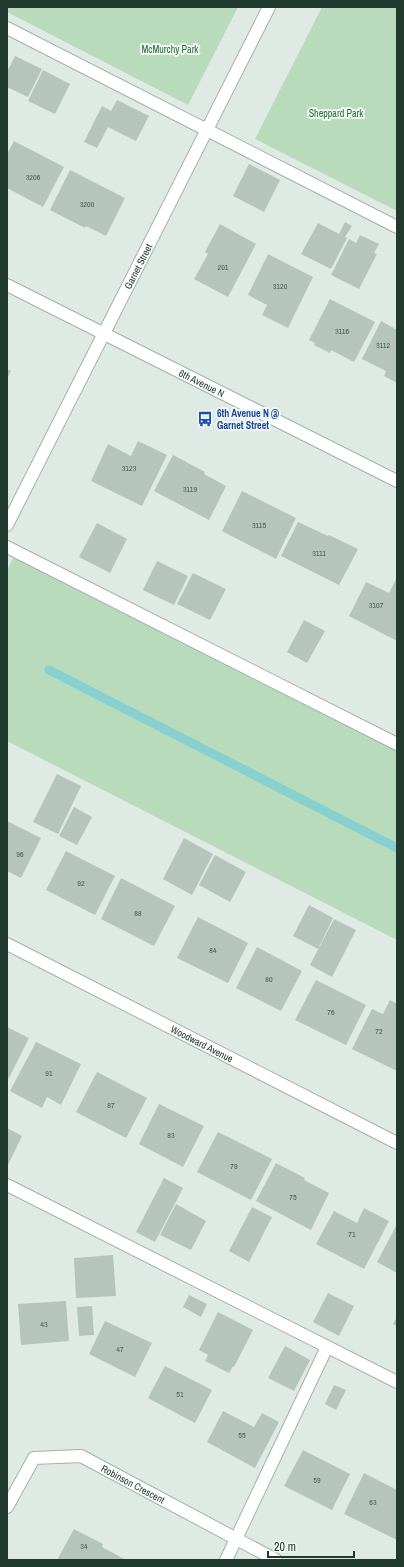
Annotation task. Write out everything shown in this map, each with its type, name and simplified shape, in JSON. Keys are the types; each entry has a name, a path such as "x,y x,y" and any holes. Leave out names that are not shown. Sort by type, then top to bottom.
{"street":[{"name":"Garnet Street","path":"7,525 105,334 269,7"},
{"path":"7,28 397,227"},
{"name":"6th Avenue N","path":"7,285 397,481"},
{"path":"7,547 397,744"},
{"name":"Woodward Avenue","path":"7,944 397,1143"},
{"path":"7,1186 397,1382"},
{"path":"226,1560 237,1540 327,1347"},
{"name":"Robinson Crescent","path":"7,1506 34,1458 81,1456 276,1560"}],"green space":[{"name":"McMurchy Park","path":"7,7 238,7 188,105 7,12"},
{"name":"Sheppard Park","path":"322,7 397,7 397,211 255,139"},
{"path":"16,552 397,744 397,940 7,741 7,571"}],"building":[{"path":"15,56 42,69 28,97 7,87 7,72"},
{"path":"43,70 70,84 55,114 28,101"},
{"path":"117,100 149,116 136,141 108,127 97,148 84,142 102,106 111,111"},
{"path":"14,141 64,167 43,207 7,188 7,154"},
{"path":"249,164 280,180 264,212 233,196"},
{"path":"70,170 125,198 106,236 86,226 85,228 50,210"},
{"path":"345,222 352,226 345,237 347,238 331,269 301,254 318,223 339,234"},
{"path":"220,224 256,244 228,297 194,279 208,254 205,252"},
{"path":"360,235 379,244 374,253 377,254 359,289 331,275 349,239 356,243"},
{"path":"268,254 313,277 288,328 262,315 267,305 248,295"},
{"path":"330,299 375,322 354,362 331,350 330,353 314,345 315,343 309,340"},
{"path":"381,321 397,330 397,383 384,376 386,371 362,359"},
{"path":"7,369 11,371 7,379"},
{"path":"138,441 167,455 142,506 91,481 108,444 131,456"},
{"path":"173,455 205,472 204,474 226,486 209,520 154,491"},
{"path":"242,491 296,518 276,559 222,531"},
{"path":"298,522 358,549 339,585 281,556"},
{"path":"97,523 127,539 110,573 79,557"},
{"path":"157,561 188,576 174,605 143,590"},
{"path":"193,573 226,589 210,620 177,604"},
{"path":"397,577 397,641 349,616 366,582 389,593"},
{"path":"304,620 325,631 307,663 287,652"},
{"path":"57,774 81,786 58,834 33,822"},
{"path":"74,807 92,817 77,845 59,836"},
{"path":"7,821 41,838 21,878 7,871"},
{"path":"184,838 213,854 192,895 163,879"},
{"path":"66,851 115,876 95,915 46,890"},
{"path":"215,855 246,872 230,902 199,885"},
{"path":"121,878 175,906 154,946 101,919"},
{"path":"309,905 333,918 318,949 293,936"},
{"path":"198,917 248,943 228,983 177,958"},
{"path":"334,919 356,930 332,977 310,965"},
{"path":"257,947 302,971 281,1011 236,988"},
{"path":"316,980 366,1005 346,1045 295,1020"},
{"path":"390,1000 397,1004 397,1071 352,1049 372,1009 383,1014"},
{"path":"7,1027 29,1038 9,1078 7,1077"},
{"path":"36,1042 81,1064 61,1105 47,1097 42,1108 10,1091"},
{"path":"97,1072 147,1098 126,1138 76,1112"},
{"path":"159,1104 204,1126 183,1167 139,1144"},
{"path":"7,1128 22,1136 7,1167"},
{"path":"218,1132 272,1159 251,1200 197,1172"},
{"path":"276,1163 305,1178 304,1180 329,1193 311,1230 256,1201"},
{"path":"164,1178 183,1188 155,1242 136,1232"},
{"path":"176,1204 206,1221 191,1250 160,1235"},
{"path":"252,1207 272,1217 249,1262 229,1251"},
{"path":"364,1208 389,1221 364,1269 316,1244 334,1211 357,1223"},
{"path":"396,1226 397,1227 397,1273 377,1262"},
{"path":"113,1255 116,1296 76,1298 74,1258"},
{"path":"328,1293 354,1306 339,1336 313,1322"},
{"path":"189,1295 207,1304 201,1317 183,1307"},
{"path":"66,1301 69,1341 21,1345 18,1304"},
{"path":"92,1306 94,1335 79,1336 77,1307"},
{"path":"218,1312 253,1330 234,1367 233,1366 229,1373 205,1361 208,1355 199,1350"},
{"path":"397,1317 397,1326 393,1324"},
{"path":"105,1321 152,1343 135,1377 89,1354"},
{"path":"285,1346 310,1360 294,1391 268,1378"},
{"path":"165,1366 212,1390 195,1423 148,1398"},
{"path":"334,1385 346,1390 336,1410 325,1404"},
{"path":"223,1411 254,1427 262,1413 279,1422 255,1468 207,1442"},
{"path":"303,1450 350,1474 332,1510 284,1486"},
{"path":"364,1473 397,1490 397,1540 344,1514"},
{"path":"74,1529 103,1544 102,1547 126,1560 57,1560"}],"waterway":[{"path":"49,670 397,848"}],"place":[{"name":"6th Avenue N @ Garnet Street","path":"205,419"}]}
